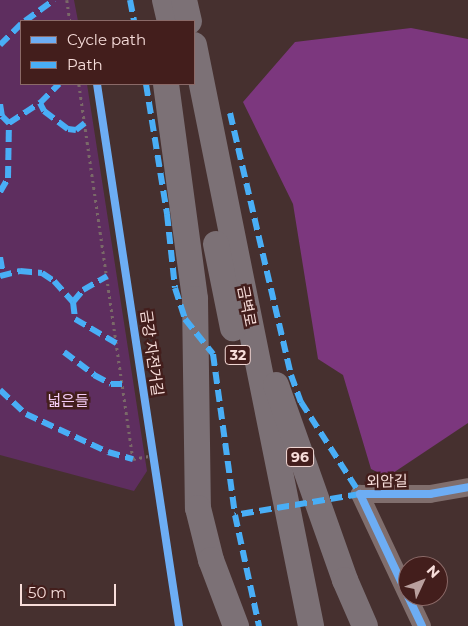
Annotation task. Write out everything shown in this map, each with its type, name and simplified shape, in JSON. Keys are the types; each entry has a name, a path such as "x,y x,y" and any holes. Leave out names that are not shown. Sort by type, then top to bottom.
{"highway":[{"path":"155,0 158,20"},
{"path":"165,0 170,20"},
{"path":"184,0 189,20"},
{"name":"금벽로","path":"195,51 311,626"},
{"path":"166,85 194,299 198,508 211,560 236,626"},
{"name":"금벽로","path":"183,85 293,626"},
{"name":"96","path":"243,284 294,441 365,626"}],"street":[{"name":"외암길","path":"422,626 360,494 430,494 468,487"}],"path":[{"path":"66,0 70,20"},
{"path":"79,85 133,459 153,454"},
{"path":"151,445 154,464"}],"green space":[{"name":"넓은들","path":"0,0 74,0 78,20 20,20 20,85 87,85 147,471 134,491 0,455"}],"shaded area":[{"path":"411,28 468,39 468,423 387,477 371,469 343,375 318,359 293,204 243,102 295,42"}],"marked path":[{"path":"26,20 54,0"},
{"path":"130,0 134,20"},
{"path":"0,45 20,25"},
{"path":"0,192 8,178 9,123 40,103 58,85"},
{"path":"146,85 167,214 175,288 185,319 213,354 235,515 259,626"},
{"path":"40,103 44,111 68,129 76,130 85,123"},
{"path":"0,104 2,116 9,123"},
{"path":"230,113 291,375 301,402 360,494 235,515"},
{"path":"0,257 3,274"},
{"path":"0,276 20,271 42,273 54,281 73,302 83,290 107,276"},
{"path":"73,302 75,319 116,343"},
{"path":"64,352 94,375 111,384 122,384"},
{"path":"0,390 26,414 108,452 133,459"}],"cycle path":[{"name":"금강 자전거길","path":"97,85 179,626"},
{"path":"422,626 360,494 430,494 468,487"}]}
